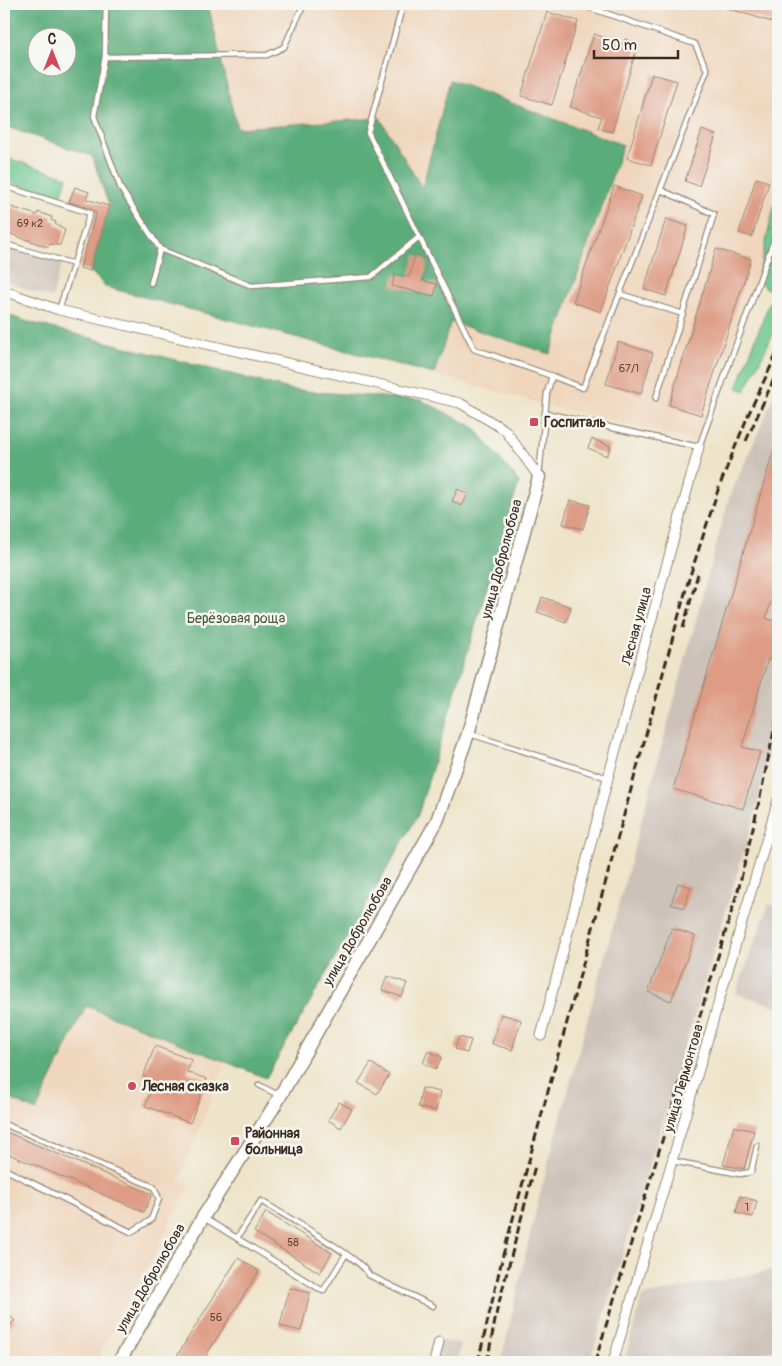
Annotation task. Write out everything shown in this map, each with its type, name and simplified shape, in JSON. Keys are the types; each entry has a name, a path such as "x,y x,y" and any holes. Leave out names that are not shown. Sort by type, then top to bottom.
{"street":[{"path":"4,291 59,310 460,403 505,430 538,477"},
{"name":"Лесная улица","path":"541,1036 608,778 700,447"},
{"name":"улица Добролюбова","path":"119,1362 203,1217 279,1096 437,822 468,734 538,477"},
{"name":"улица Лермонтова","path":"612,1362 776,815 778,800"},
{"path":"434,1362 439,1342"}],"lane":[{"path":"106,4 105,57 94,116 121,189 160,249 252,286 371,277 419,237"},
{"path":"105,57 266,55 284,46 304,4"},
{"path":"403,4 368,132 474,349 583,388 707,70 695,44 579,4"},
{"path":"4,186 90,213 59,310"},
{"path":"656,398 714,214 661,190"},
{"name":"Лесная улица","path":"700,447 778,229"},
{"path":"4,244 74,264"},
{"path":"151,283 160,249"},
{"path":"620,294 683,314"},
{"path":"538,477 547,393 552,376"},
{"path":"545,413 700,447"},
{"path":"468,734 608,778"},
{"path":"260,1085 279,1096"},
{"path":"4,1124 154,1187 159,1198 151,1220 131,1232 4,1169"},
{"path":"673,1161 740,1174 746,1173 751,1172 757,1146"},
{"path":"236,1238 261,1201 346,1254 367,1269 369,1275 432,1306"},
{"path":"203,1217 324,1291 346,1254"}],"shaded area":[{"path":"4,4 778,4 778,189 757,281 695,441 546,405 106,287 90,271 109,206 92,156 4,126"},
{"path":"4,246 62,263 52,298 4,281"},
{"path":"778,387 778,703 756,811 590,1362 501,1362 536,1209 729,498"},
{"path":"769,904 778,907 778,1007 736,993"},
{"path":"86,1006 226,1061 179,1180 190,1186 96,1362 4,1362 4,1096 36,1111"},
{"path":"778,1269 778,1348 737,1362 624,1362 642,1296"},
{"path":"433,1338 461,1344 457,1362 428,1362"}],"green space":[{"path":"4,4 208,4 237,128 380,118 422,188 450,80 623,145 550,354 451,322 434,374 106,287 90,271 109,206 92,156 4,126"},
{"path":"4,157 67,177 61,198 4,180"},
{"path":"778,189 778,324 745,391 737,388 773,293 757,281"},
{"name":"Берёзовая роща","path":"4,313 21,320 293,390 421,400 474,427 519,482 418,815 266,1078 86,1006 36,1111 4,1096"}],"building":[{"path":"721,4 778,4 778,24 721,6"},
{"path":"547,12 578,21 552,105 521,96"},
{"path":"594,34 624,44 625,39 638,44 612,132 598,128 602,117 570,107"},
{"path":"652,74 677,81 651,165 627,158"},
{"path":"702,130 716,135 699,186 685,181"},
{"path":"756,178 769,182 752,237 739,233"},
{"path":"614,186 642,196 601,312 573,302"},
{"path":"75,187 89,192 86,199 109,206 90,271 80,268 96,213 91,209 69,202"},
{"path":"4,205 37,215 38,212 52,217 51,220 56,222 55,224 65,230 60,245 49,244 48,247 4,232"},
{"path":"666,219 688,226 666,296 644,289"},
{"path":"716,249 751,259 701,415 669,405"},
{"path":"415,255 425,258 427,263 423,281 437,284 434,296 392,286 395,274 409,277"},
{"path":"618,342 653,353 641,394 606,384"},
{"path":"592,439 611,446 607,456 588,448"},
{"path":"776,442 778,442 778,597 773,596 766,618 778,622 778,655 776,662 768,659 742,747 760,752 743,809 673,789"},
{"path":"458,489 468,494 462,506 452,501"},
{"path":"570,500 590,505 583,529 563,524"},
{"path":"542,597 571,607 566,622 537,612"},
{"path":"678,883 691,887 684,908 671,904"},
{"path":"672,928 695,936 671,1001 648,992"},
{"path":"387,976 407,983 402,997 382,990"},
{"path":"501,1014 521,1020 512,1050 492,1044"},
{"path":"459,1037 471,1040 467,1053 455,1049"},
{"path":"155,1046 192,1060 187,1072 207,1079 190,1123 145,1106 155,1081 143,1077"},
{"path":"428,1051 442,1057 436,1069 423,1063"},
{"path":"371,1063 389,1075 377,1094 358,1083"},
{"path":"422,1088 440,1092 436,1111 418,1107"},
{"path":"339,1102 352,1109 341,1128 328,1120"},
{"path":"734,1126 754,1131 744,1169 723,1165"},
{"path":"4,1131 152,1194 144,1212 4,1152"},
{"path":"740,1196 757,1201 753,1217 736,1213"},
{"path":"266,1212 332,1253 320,1273 254,1232"},
{"path":"238,1258 259,1271 202,1362 173,1362"},
{"path":"289,1288 310,1293 301,1331 280,1326"},
{"path":"4,1310 15,1321 4,1331"}],"railway":[{"path":"478,1362 503,1255 688,582 719,487 749,413 778,351"},
{"path":"746,441 778,370"},
{"path":"683,628 699,570"},
{"path":"595,1362 739,887 778,712"},
{"path":"487,1362 497,1310 535,1166"}],"place":[{"name":"Госпиталь","path":"534,422"},
{"name":"Лесная сказка","path":"132,1086"},
{"name":"Районная больница","path":"235,1141"}]}
